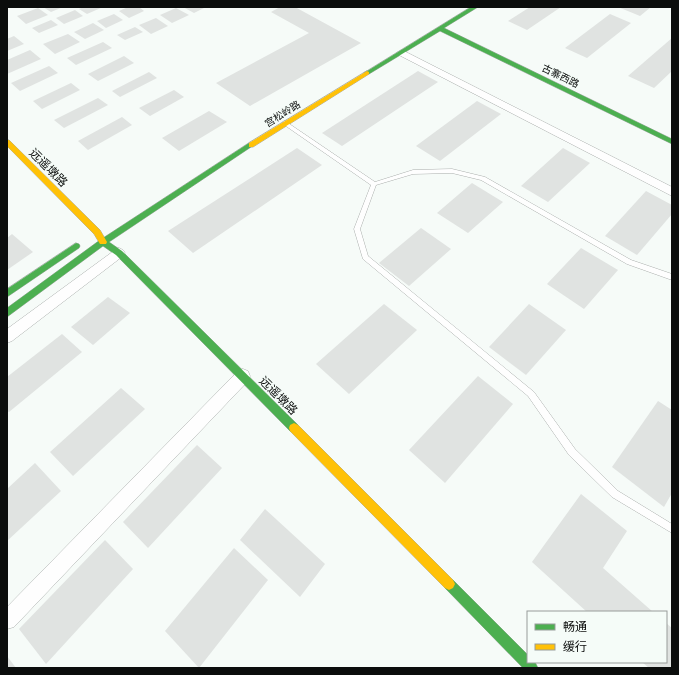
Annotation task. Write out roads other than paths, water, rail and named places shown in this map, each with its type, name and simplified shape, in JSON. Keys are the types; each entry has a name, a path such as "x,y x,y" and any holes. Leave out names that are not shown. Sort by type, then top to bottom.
{"main road":[{"path":"403,40 457,7"},
{"name":"宫松岭路","path":"7,313 104,242 285,124 475,7"},
{"name":"古寨西路","path":"441,29 672,142"},
{"path":"210,160 376,56"},
{"name":"远遥墩路","path":"7,142 93,234 119,253 527,663"},
{"path":"7,294 93,234"}],"street":[{"path":"402,53 672,192"},
{"path":"7,337 119,253"},
{"path":"7,620 243,376"}],"lane":[{"path":"285,124 374,184"},
{"path":"374,184 412,172 452,171 483,178 629,262 672,277"},
{"path":"374,184 357,229 366,257 531,394 572,452 615,494 672,529"}]}
